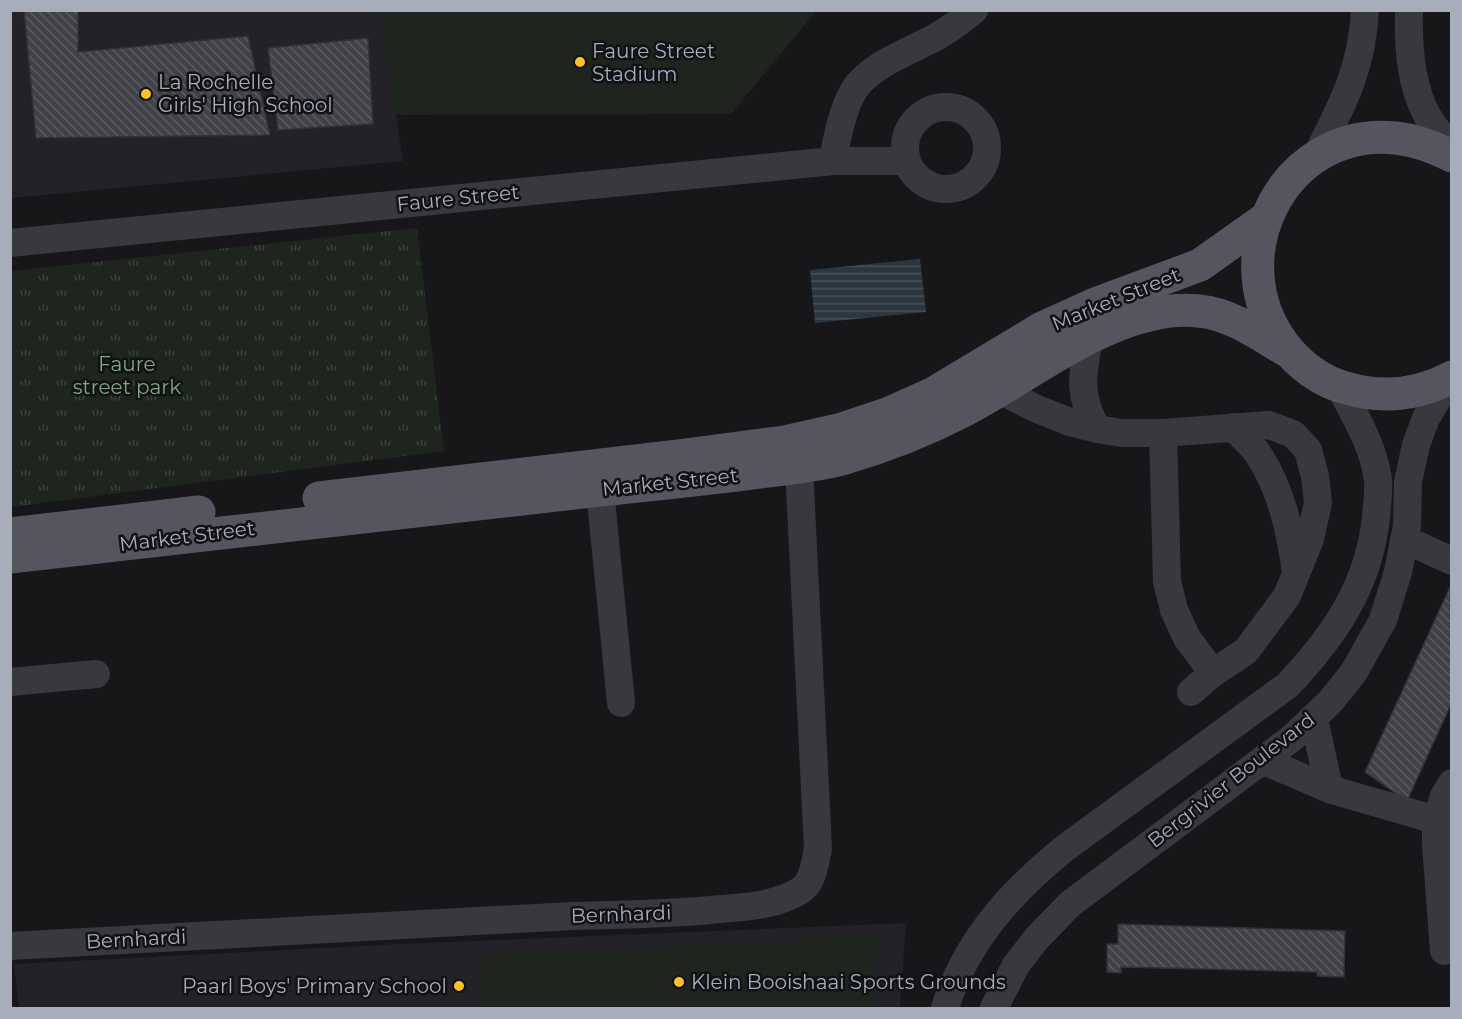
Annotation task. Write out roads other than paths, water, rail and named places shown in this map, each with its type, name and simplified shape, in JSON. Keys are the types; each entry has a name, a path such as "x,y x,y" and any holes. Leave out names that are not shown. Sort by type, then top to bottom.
{"main road":[{"path":"1451,377 1429,388 1385,395 1362,393 1340,387 1322,378 1289,352 1275,333 1258,289 1256,266 1265,219 1278,196 1294,176 1315,159 1352,142 1393,138 1413,140 1433,146 1452,156"},
{"name":"Market Street","path":"10,534 687,455 784,442 842,429 886,414 934,393 1053,323 1095,304 1200,265 1265,219"},
{"name":"Market Street","path":"10,557 799,467 843,458 896,441 964,411 1073,346 1139,318 1183,309 1203,311 1224,317 1289,352"}],"street":[{"path":"833,161 848,101 861,82 890,60 951,28 974,10"},
{"path":"1315,159 1352,84 1360,56 1365,10"},
{"path":"1409,10 1411,58 1420,100 1428,117 1452,147"},
{"name":"Faure Street","path":"10,243 833,161 907,161"},
{"path":"1089,339 1083,370 1083,393 1086,410 1097,429"},
{"name":"Bergrivier Boulevard","path":"994,1008 1016,964 1070,904 1292,738 1330,702 1354,672 1383,620 1398,572 1404,539 1408,482 1416,445 1426,418 1451,377"},
{"name":"Bergrivier Boulevard","path":"945,1008 951,988 982,932 1033,874 1065,848 1288,685 1316,656 1336,628 1354,597 1367,564 1375,528 1378,496 1378,481 1370,450 1340,387"},
{"path":"999,390 1037,409 1070,422 1097,429 1122,433 1162,433 1269,425 1293,434 1308,450 1315,476 1318,503 1310,538 1287,596 1246,651 1191,692"},
{"path":"1233,427 1257,453 1277,488 1290,534 1296,572"},
{"path":"1162,433 1167,580 1174,610 1187,638 1214,673"},
{"name":"Bernhardi","path":"10,946 572,916 658,914 745,907 776,901 802,890 813,873 818,849 799,467"},
{"path":"600,490 621,703"},
{"path":"1404,539 1452,561"},
{"path":"10,682 96,674"},
{"path":"1314,718 1329,789"},
{"path":"1262,760 1329,789 1436,820"},
{"path":"1444,951 1436,820 1444,796 1452,783"}],"place":[{"name":"Faure Street Stadium","path":"580,62"},
{"name":"La Rochelle Girls' High School","path":"146,94"},
{"name":"Klein Booishaai Sports Grounds","path":"679,982"},
{"name":"Paarl Boys' Primary School","path":"459,986"}],"park label":[{"name":"Faure street park","path":"127,376"}]}
